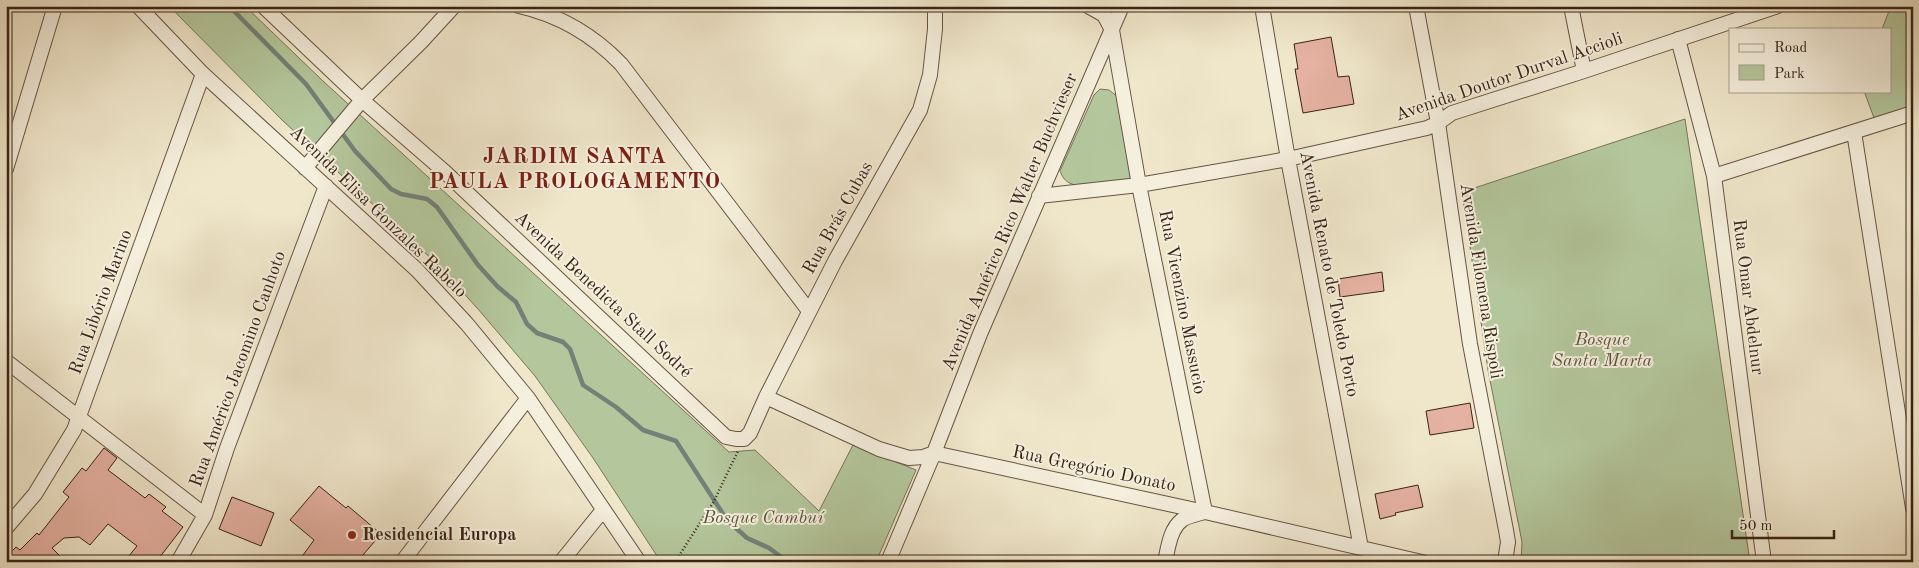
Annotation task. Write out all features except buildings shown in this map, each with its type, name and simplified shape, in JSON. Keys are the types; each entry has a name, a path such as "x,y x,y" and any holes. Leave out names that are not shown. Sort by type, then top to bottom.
{"street":[{"path":"6,169 55,6"},
{"name":"Avenida Elisa Gonzales Rabelo","path":"138,6 203,74 417,270 467,324 528,398 639,562"},
{"name":"Avenida Benedicta Stall Sodré","path":"263,6 362,100 445,172 726,437 744,439"},
{"path":"305,168 350,113 454,6"},
{"path":"519,6 547,14 574,26 601,45 621,64 810,311"},
{"name":"Rua Brás Cubas","path":"744,439 750,433 766,397 835,260 920,110 930,75 935,29 935,6"},
{"path":"1088,6 1104,15 1112,30"},
{"name":"Avenida Américo Rico Walter Buchvieser","path":"888,562 934,453 980,334 1122,6"},
{"name":"Avenida Renato de Toledo Porto","path":"1262,6 1288,159 1361,548"},
{"name":"Avenida Filomena Rispoli","path":"1416,6 1438,123 1470,344 1508,542 1505,562"},
{"path":"1571,6 1584,71"},
{"name":"Avenida Doutor Durval Accioli","path":"1039,196 1139,185 1288,159 1427,128 1452,113 1778,6"},
{"name":"Rua Vicenzino Massucio","path":"1112,30 1139,185 1205,512"},
{"name":"Rua Omar Abdelnur","path":"1678,40 1714,176 1764,562"},
{"name":"Rua Libório Marino","path":"6,528 35,494 52,469 67,444 79,417 203,74"},
{"path":"1714,176 1913,113"},
{"path":"1854,132 1913,508"},
{"name":"Rua Américo Jacomino Canhoto","path":"178,562 204,515 227,448 326,186"},
{"path":"6,361 204,515"},
{"name":"Rua Gregório Donato","path":"766,397 880,449 909,458 922,457 934,453 1422,562"},
{"path":"402,562 528,398"},
{"path":"561,562 603,510"},
{"path":"1165,562 1171,536 1178,524 1182,519 1205,512"}],"path":[{"path":"675,562 714,501 744,439"}],"green space":[{"name":"Bosque Cambuí","path":"169,6 245,6 323,81 729,452 755,450 819,511 853,445 916,470 876,562 661,562 593,458 535,376 478,309 437,264 282,120"},
{"path":"1891,6 1913,6 1913,106 1874,118 1864,92 1892,92 1892,28 1882,28"},
{"path":"1100,89 1109,90 1118,97 1132,177 1128,181 1075,185 1066,180 1060,171 1094,95"},
{"name":"Bosque Santa Marta","path":"1685,119 1750,562 1521,562 1522,542 1488,370 1462,192"}],"waterway":[{"path":"229,6 306,84 355,151 391,189 401,194 427,199 437,207 478,265 498,287 516,302 527,324 537,333 563,342 570,349 583,385 616,407 643,430 676,441 727,520 747,538 769,548 788,562"}],"place":[{"name":"Residencial Europa","path":"352,535"}],"district":[{"name":"JARDIM SANTA PAULA PROLOGAMENTO","path":"575,170"}]}
